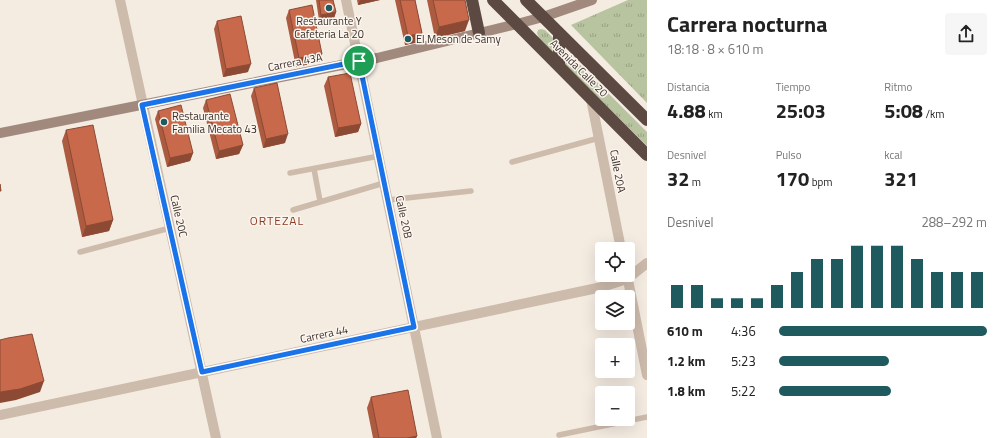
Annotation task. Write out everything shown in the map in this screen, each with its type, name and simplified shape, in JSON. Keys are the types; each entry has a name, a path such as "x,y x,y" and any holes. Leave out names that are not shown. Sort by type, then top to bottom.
{"highway":[{"path":"472,0 480,33"},
{"name":"Avenida Calle 20","path":"493,0 647,154"},
{"name":"Avenida Calle 20","path":"526,0 647,120"},
{"path":"559,33 559,66"}],"street":[{"name":"Calle 20C","path":"120,0 216,438"},
{"name":"Calle 20B","path":"346,0 438,438"},
{"name":"Carrera 43A","path":"0,134 359,61 517,24 543,17 592,0"},
{"name":"Calle 20A","path":"591,99 621,242"},
{"name":"Carrera 44","path":"635,271 647,263"},
{"name":"Carrera 44","path":"0,415 602,287 614,282"},
{"path":"628,282 647,375"}],"lane":[{"path":"512,162 599,138"},
{"path":"290,172 314,169 379,156"},
{"path":"314,169 320,201"},
{"path":"293,210 384,183"},
{"path":"388,200 471,191"},
{"path":"80,252 170,228"},
{"path":"559,435 647,417"}],"green space":[{"path":"628,0 647,0 647,103 571,25"},
{"path":"538,30 545,30 554,39 555,53 539,38 537,33"},
{"path":"562,47 647,132 647,146 561,61"}],"building":[{"path":"319,0 333,0 336,12 321,15"},
{"path":"400,0 415,0 422,33 408,36"},
{"path":"433,0 465,0 469,20 439,27"},
{"path":"312,5 322,54 299,58 289,10"},
{"path":"241,16 251,64 226,69 217,21"},
{"path":"350,73 361,124 338,128 328,77"},
{"path":"277,83 288,134 266,139 254,88"},
{"path":"230,94 243,145 219,151 206,100"},
{"path":"181,105 193,153 170,158 158,111"},
{"path":"93,125 113,220 86,226 66,130"},
{"path":"32,334 44,381 20,389 0,392 0,340"},
{"path":"408,390 417,436 407,438 379,438 371,397"}],"place":[{"name":"Restaurante Y Cafeteria La 20","path":"329,8"},
{"name":"El Meson de Samy","path":"408,39"},
{"name":"Restaurante Familia Mecato 43","path":"164,122"}],"district":[{"name":"ORTEZAL","path":"277,220"}],"route":[{"path":"359,61 414,327 202,372 142,105 359,61"}]}
